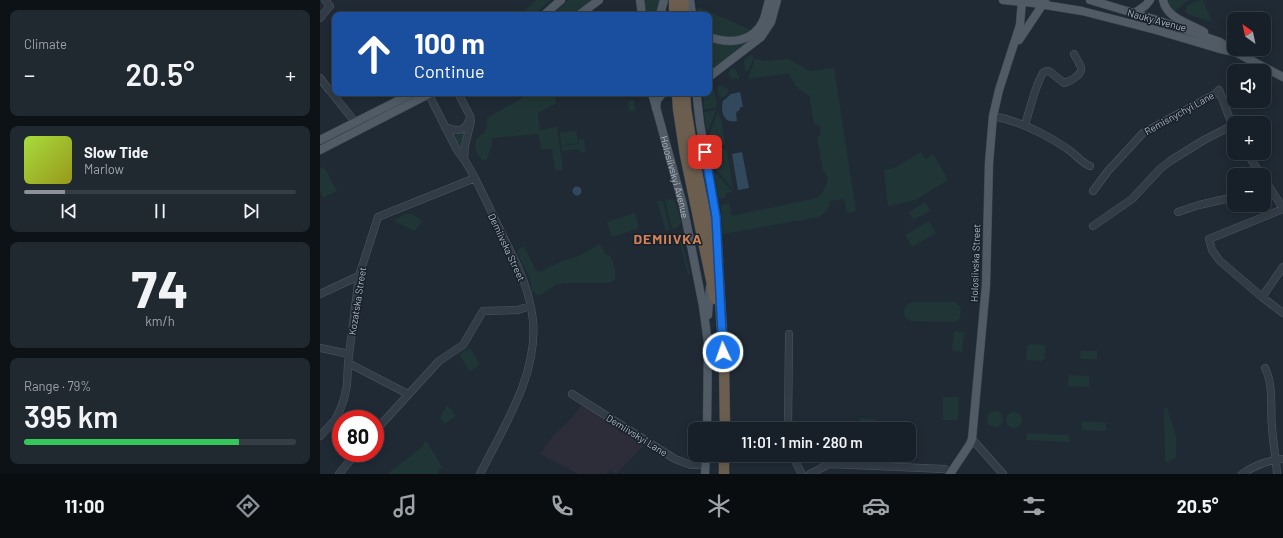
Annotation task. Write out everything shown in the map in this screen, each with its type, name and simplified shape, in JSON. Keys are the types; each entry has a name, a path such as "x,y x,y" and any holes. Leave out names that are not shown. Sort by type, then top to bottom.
{"highway":[{"path":"674,0 674,12"},
{"path":"683,12 684,0"},
{"name":"Holosiivskyi Avenue","path":"677,96 685,155 719,282 723,340 725,422"},
{"name":"Holosiivskyi Avenue","path":"685,96 710,276 723,340"},
{"path":"724,462 724,474"}],"main road":[{"path":"547,12 561,0"},
{"path":"583,12 599,0"},
{"path":"640,0 642,12"},
{"path":"661,12 664,0"},
{"path":"690,0 692,12"},
{"path":"712,38 729,42 739,41 747,37 759,28 769,0"},
{"path":"712,75 750,47 761,37 771,22 777,0"},
{"name":"Nauky Avenue","path":"1003,0 1045,2 1163,32 1227,50"},
{"name":"Nauky Avenue","path":"1090,0 1132,12 1220,42 1227,47"},
{"path":"1132,12 1146,5 1150,0"},
{"path":"1163,0 1168,11 1174,17 1199,29 1220,42"},
{"name":"Holosiivska Street","path":"951,474 972,439 986,285 989,163 993,116 999,90 1020,25 1022,1"},
{"name":"Holosiivska Street","path":"1013,49 1045,2"},
{"name":"Nauky Avenue","path":"1243,56 1283,77"},
{"path":"320,140 407,96"},
{"path":"320,150 423,96"},
{"name":"Holosiivskyi Avenue","path":"653,96 684,212 700,284 708,334 707,422"},
{"path":"655,109 657,100 660,96"},
{"path":"696,96 716,212 719,282"},
{"path":"708,334 710,276"},
{"path":"705,474 706,465"}],"street":[{"path":"320,18 330,6 325,0"},
{"path":"1025,125 1038,85 1044,72 1049,71 1064,83 1067,83 1081,72 1082,68 1074,54"},
{"path":"320,78 332,93"},
{"name":"Remisnychyi Lane","path":"1093,191 1108,171 1143,133 1215,94 1219,90 1229,116"},
{"path":"334,96 355,122"},
{"name":"Demiivska Street","path":"430,96 457,150 475,178 524,280 533,320 530,362 526,376 510,415 480,474"},
{"path":"460,96 471,121 465,146 464,159"},
{"path":"445,127 453,131 465,128 470,116"},
{"path":"993,116 1025,125 1068,148 1085,164 1090,166"},
{"path":"1092,226 1132,199 1160,169 1170,161 1204,140 1227,130"},
{"name":"Kozatska Street","path":"320,436 335,420 340,410 346,385 359,276 378,217 475,178"},
{"path":"1271,194 1283,209 1209,239 1212,250 1220,261 1283,313"},
{"path":"1178,212 1199,205 1227,199"},
{"path":"1262,297 1283,267"},
{"path":"320,294 359,276"},
{"path":"384,421 439,361 463,346 483,311 518,310 530,306"},
{"path":"788,422 789,334"},
{"path":"320,348 349,354"},
{"path":"348,363 408,394"},
{"path":"1265,368 1269,376 1270,384 1271,421 1280,459 1277,474"},
{"name":"Demiivskyi Lane","path":"572,394 675,459 691,465 706,465"},
{"path":"972,439 1002,474"},
{"path":"1242,474 1254,466 1280,459"},
{"path":"339,474 349,462"},
{"path":"796,462 802,474"},
{"path":"810,474 829,464 945,469 951,474"}],"shaded area":[{"path":"582,404 645,444 616,474 610,470 606,474 579,474 540,454 553,436 572,418"}],"green space":[{"path":"536,0 550,0 537,12 524,11"},
{"path":"568,0 592,0 576,12 555,12"},
{"path":"642,0 661,0 658,12 644,12"},
{"path":"1168,0 1190,0 1175,11 1171,7"},
{"path":"1203,0 1212,22 1187,14 1186,12 1187,5"},
{"path":"699,7 710,12 696,12"},
{"path":"712,13 751,30 735,37 725,37 712,33"},
{"path":"757,36 712,69 712,40 728,45 745,41"},
{"path":"751,55 754,57 748,71 746,72 744,60"},
{"path":"755,59 765,61 788,59 810,71 834,68 856,211 847,213 844,199 829,201 829,207 819,217 723,234 721,205 729,203 732,216 817,198 824,189 828,178 823,170 817,137 821,135 820,126 814,123 809,95 801,91 796,86 789,73 748,79"},
{"path":"732,68 735,69 740,79 730,78 728,73"},
{"path":"721,86 728,89 728,92 720,98 717,90 718,87"},
{"path":"712,89 714,90 717,101 716,107 704,110 703,96 712,96"},
{"path":"523,96 555,96 556,103 538,113 540,130 557,127 563,170 555,170 552,149 541,149 538,134 492,138 487,160 482,160 478,155 476,139 485,130 487,118 519,100"},
{"path":"634,100 635,111 629,111 628,101"},
{"path":"716,110 708,131 704,112"},
{"path":"718,112 722,122 725,145 713,147 710,133"},
{"path":"576,131 578,143 561,145 560,133"},
{"path":"464,132 460,151 451,134 458,135"},
{"path":"584,139 586,152 580,153 579,149 562,151 561,146 579,144 578,140"},
{"path":"723,148 727,151 733,189 715,169 716,163 713,150"},
{"path":"921,152 925,159 933,154 948,180 915,200 888,206 884,170 896,167"},
{"path":"324,167 337,191 323,198 320,191 320,169"},
{"path":"714,171 733,192 726,193 726,198 719,199"},
{"path":"672,199 675,201 681,222 678,227 672,229 665,200"},
{"path":"657,201 663,201 670,230 666,231"},
{"path":"925,202 930,211 913,220 909,212"},
{"path":"635,213 639,228 612,237 607,222"},
{"path":"405,214 411,214 422,220 415,231 394,221"},
{"path":"929,221 936,233 912,247 905,235"},
{"path":"680,233 690,274 688,275 678,234"},
{"path":"600,244 605,253 611,257 615,268 615,280 609,283 564,283 556,285 538,296 532,291 530,279 517,252 524,246 535,270 539,272 563,261 579,256"},
{"path":"913,302 955,302 961,307 960,318 953,322 911,321 905,317 904,311 907,306"},
{"path":"954,331 964,332 962,352 952,350"},
{"path":"1030,344 1045,345 1045,358 1042,361 1026,360 1027,347"},
{"path":"470,348 480,365 469,371 459,354"},
{"path":"1081,351 1097,351 1097,359 1080,359"},
{"path":"1069,375 1089,376 1089,387 1068,386"},
{"path":"943,397 959,397 958,420 943,420"},
{"path":"447,405 456,416 445,424 440,418"},
{"path":"1164,408 1167,408 1176,436 1176,457 1167,463 1165,460"},
{"path":"995,411 1002,416 1003,419 998,426 995,427 988,422 987,419 992,412"},
{"path":"1014,412 1021,417 1022,420 1017,427 1014,428 1007,423 1006,420 1011,413"},
{"path":"860,418 875,419 875,422 860,422"},
{"path":"1082,421 1106,423 1106,431 1082,430"},
{"path":"1027,433 1069,435 1069,442 1026,440"},
{"path":"426,440 443,469 440,468 437,474 387,474 422,447"}],"water":[{"path":"740,92 743,107 740,107 736,113 737,121 729,121 723,113 723,101 731,94"},
{"path":"742,152 749,188 738,190 732,154"},
{"path":"577,186 582,191 577,196 572,191"}],"district":[{"name":"DEMIIVKA","path":"668,238"}],"route":[{"path":"705,152 714,201 718,234 723,352"}]}
